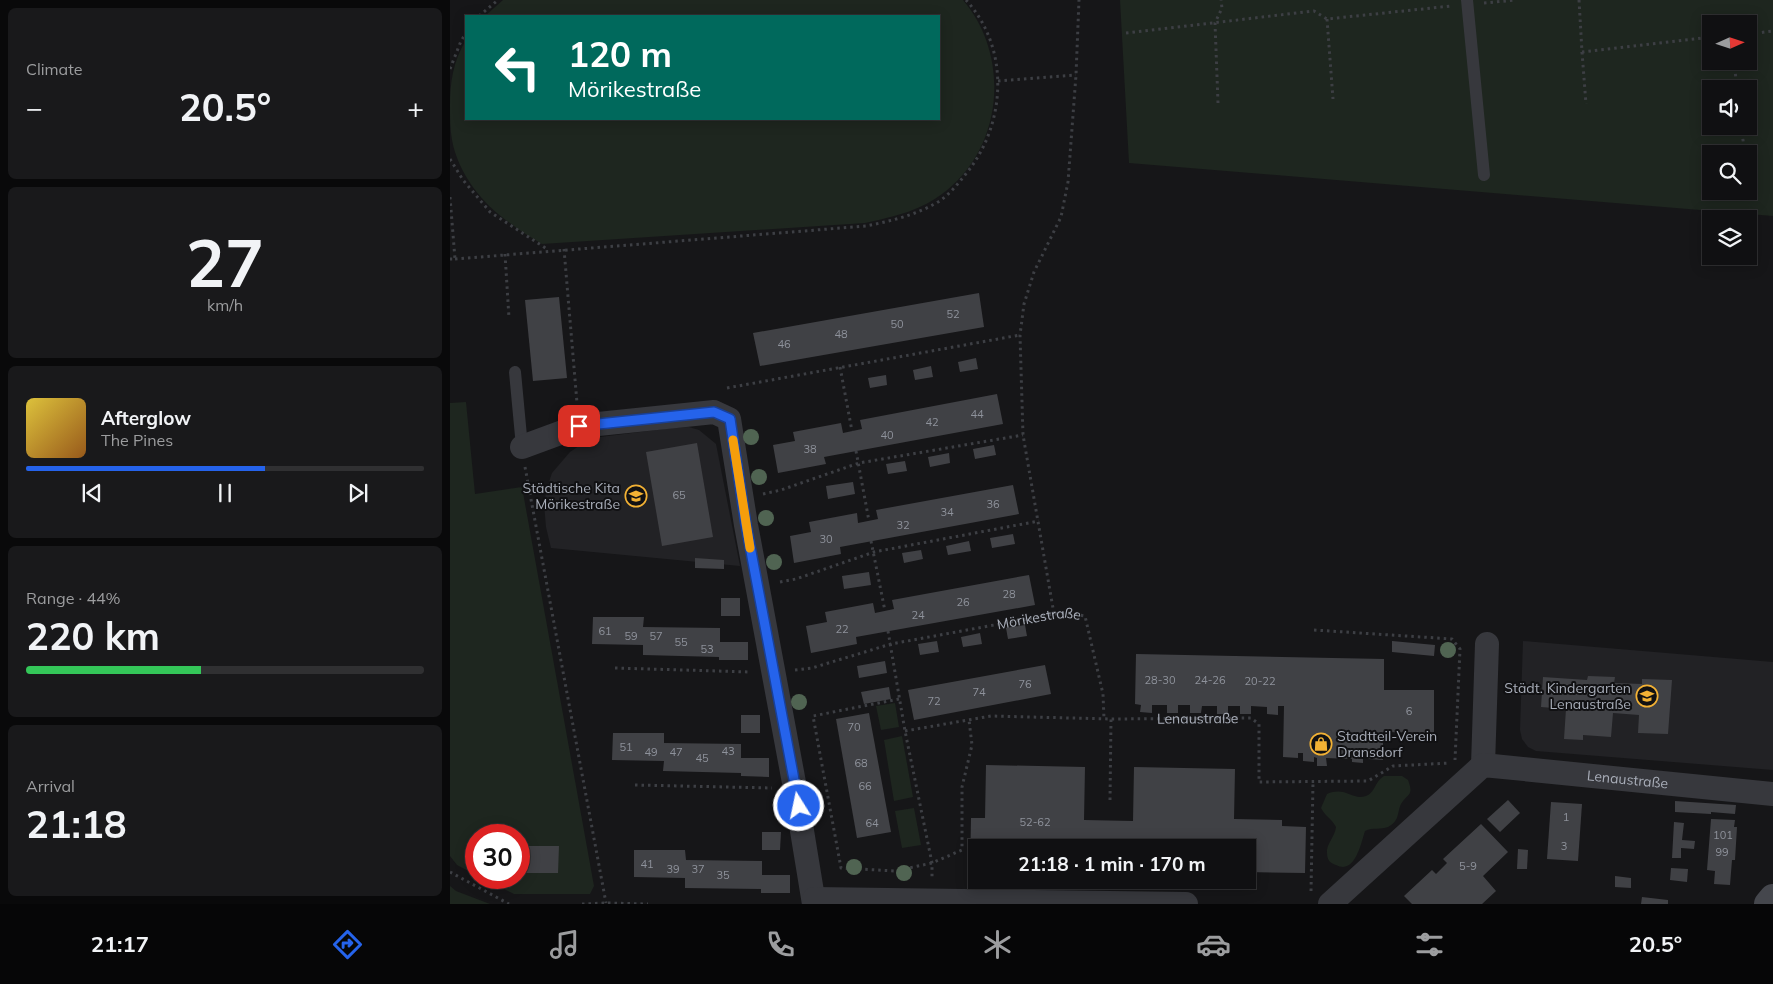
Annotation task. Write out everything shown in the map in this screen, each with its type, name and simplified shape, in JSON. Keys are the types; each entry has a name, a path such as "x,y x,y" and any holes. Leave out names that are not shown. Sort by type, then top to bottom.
{"main road":[{"path":"1768,904 1773,898"}],"street":[{"path":"522,447 579,426 714,412 730,419 757,586 796,788 814,901 1186,904"},
{"path":"1321,899 1473,764 1487,644"},
{"name":"Lenaustraße","path":"1473,764 1773,794"}],"lane":[{"path":"1467,2 1484,175"},
{"path":"515,372 522,447"}],"path":[{"path":"480,15 498,0"},
{"path":"450,259 866,226 892,221 938,202 956,187 981,154 988,138 997,104 998,81 991,41 982,22 966,0"},
{"path":"1054,614 1023,435 1020,335 1024,304 1034,272 1061,217 1068,182 1076,75 1079,0"},
{"path":"1218,103 1216,23 1222,8 1221,0"},
{"path":"1126,33 1314,11 1327,19 1467,2 1516,0"},
{"path":"1579,0 1586,104"},
{"path":"1327,19 1333,99"},
{"path":"1758,33 1773,31"},
{"path":"450,69 465,35"},
{"path":"1582,52 1702,39"},
{"path":"998,81 1076,75"},
{"path":"450,159 463,180 490,212 548,250"},
{"path":"450,197 455,259"},
{"path":"564,249 579,426"},
{"path":"505,254 509,318"},
{"path":"728,388 1020,335"},
{"path":"840,367 852,431"},
{"path":"742,497 781,490 859,463 1023,435"},
{"path":"522,447 606,902"},
{"path":"856,451 868,521"},
{"path":"757,586 796,579 874,552 1039,521"},
{"path":"871,541 885,611"},
{"name":"Mörikestraße","path":"615,668 774,672 812,668 891,644 1068,613 1085,616 1104,694 1104,719"},
{"path":"1314,630 1452,639 1460,649 1455,763"},
{"path":"888,631 905,731 932,863 931,901"},
{"path":"899,699 813,716 841,868 895,871 932,863 962,850 962,787 972,745 969,720"},
{"name":"Lenaustraße","path":"905,731 991,716 1104,719 1251,718 1259,724 1258,782 1368,782 1393,766 1473,764"},
{"path":"1110,800 1111,719"},
{"path":"1314,782 1321,899"},
{"path":"635,785 796,788"},
{"path":"450,872 509,904"},
{"path":"582,904 606,902 648,904"}],"shaded area":[{"path":"503,0 963,0 978,22 988,47 994,72 994,99 989,125 980,149 965,172 937,198 908,212 865,223 542,244 514,226 490,207 466,176 455,152 450,128 451,89 455,64 465,42 465,120 940,120 940,15 486,15"},
{"path":"1120,0 1773,0 1773,216 1757,215 1757,210 1702,210 1129,163"},
{"path":"466,402 475,494 522,487 594,886 590,894 514,894 504,889 530,889 530,824 465,824 465,869 457,865 450,856 450,403"},
{"name":"Städtische Kita Mörikestraße","path":"689,427 699,430 716,444 740,566 551,548 546,527 544,504 547,488 552,473 570,452 582,444 600,437"},
{"name":"Städt. Kindergarten Lenaustraße","path":"1523,641 1773,662 1773,770 1536,751 1528,747 1522,739 1520,730"},
{"path":"895,703 899,727 881,730 876,706"},
{"path":"902,736 913,797 894,801 884,740"},
{"path":"1384,776 1402,776 1408,780 1410,785 1410,792 1401,804 1395,822 1388,827 1365,831 1359,850 1348,866 1343,867 1332,863 1329,861 1327,850 1336,827 1321,808 1327,794 1344,792 1357,797 1366,796"},
{"path":"914,808 921,845 902,848 895,811"},
{"path":"450,886 456,891 490,904 450,904"}],"building":[{"path":"979,293 984,327 760,366 753,333"},
{"path":"559,297 567,378 533,381 525,300"},
{"path":"976,358 978,369 960,372 958,362"},
{"path":"931,366 933,377 915,380 913,370"},
{"path":"886,375 887,385 870,388 868,378"},
{"path":"997,394 1003,424 824,457 826,464 778,473 773,445 795,441 793,432 841,423 843,433 862,429 860,420"},
{"path":"697,443 713,537 662,546 646,452"},
{"path":"994,445 996,455 975,459 973,449"},
{"path":"949,453 950,463 930,467 928,457"},
{"path":"905,461 907,471 888,474 886,464"},
{"path":"853,482 855,494 828,499 826,486"},
{"path":"1013,485 1019,514 840,547 841,554 794,563 790,536 811,532 809,522 857,513 858,523 878,519 876,510"},
{"path":"1013,534 1015,544 992,548 990,538"},
{"path":"969,541 971,551 948,555 946,546"},
{"path":"921,550 923,559 904,563 902,553"},
{"path":"695,558 724,560 724,569 695,568"},
{"path":"869,572 871,585 844,589 842,576"},
{"path":"1029,575 1035,605 856,637 857,644 811,653 806,626 827,622 825,612 873,603 875,613 894,609 892,600"},
{"path":"721,598 740,598 740,616 721,616"},
{"path":"593,617 644,617 643,627 720,628 720,642 748,642 748,660 719,660 719,657 643,655 643,645 592,644"},
{"path":"1025,625 1027,636 1008,639 1006,628"},
{"path":"980,633 982,644 963,647 961,637"},
{"path":"937,641 939,652 920,655 918,644"},
{"path":"1392,641 1435,645 1434,656 1392,652"},
{"path":"1136,654 1384,659 1384,690 1434,690 1434,733 1383,732 1383,760 1368,759 1368,754 1363,754 1363,763 1352,762 1352,759 1326,758 1327,766 1317,766 1317,758 1314,757 1314,762 1303,761 1303,753 1298,753 1298,758 1283,757 1284,706 1278,706 1278,715 1267,714 1267,707 1251,706 1251,714 1240,714 1240,706 1228,706 1228,714 1217,714 1217,706 1202,706 1201,713 1190,713 1190,705 1178,705 1178,713 1167,713 1167,705 1152,705 1152,713 1140,712 1141,705 1135,704"},
{"path":"885,661 887,673 859,678 857,666"},
{"path":"1045,665 1051,694 914,720 908,690"},
{"path":"1588,676 1615,677 1614,683 1642,684 1642,679 1672,680 1668,734 1638,733 1639,715 1613,713 1611,737 1583,735 1583,740 1564,739 1566,709 1541,707 1543,677 1587,680"},
{"path":"889,687 891,699 864,704 861,692"},
{"path":"869,713 891,832 857,838 836,719"},
{"path":"741,715 760,715 760,733 741,733"},
{"path":"613,733 664,733 664,743 741,744 741,758 769,758 769,777 741,776 741,773 663,771 664,761 612,760"},
{"path":"986,765 1085,767 1084,820 1133,821 1134,767 1235,769 1234,819 1282,820 1282,826 1306,827 1305,873 1256,872 1256,839 971,839 971,818 985,818"},
{"path":"1508,800 1520,813 1500,832 1487,819"},
{"path":"1675,801 1736,805 1735,814 1675,812"},
{"path":"1551,802 1582,804 1578,861 1547,859"},
{"path":"1711,819 1735,820 1734,827 1737,827 1735,860 1732,860 1730,885 1714,884 1715,871 1707,870"},
{"path":"1674,822 1684,823 1682,840 1695,841 1694,849 1681,848 1681,858 1672,858"},
{"path":"1481,824 1508,852 1483,876 1496,891 1482,904 1412,904 1404,896 1432,870 1436,874 1447,863 1443,859"},
{"path":"762,832 781,832 780,850 762,850"},
{"path":"530,846 559,846 558,873 530,873"},
{"path":"1518,849 1528,850 1527,869 1517,869"},
{"path":"634,850 685,850 686,860 762,861 762,875 790,875 790,893 761,893 761,889 685,888 685,878 634,877"},
{"path":"1671,868 1688,869 1687,882 1670,880"},
{"path":"1615,876 1631,878 1631,888 1615,887"},
{"path":"1642,897 1668,900 1668,904 1641,904"}],"slow traffic":[{"path":"733,440 750,548"}],"place":[{"name":"Städtische Kita Mörikestraße","path":"636,496"},
{"name":"Städt. Kindergarten Lenaustraße","path":"1647,696"},
{"name":"Stadtteil-Verein Dransdorf","path":"1321,744"}],"route":[{"path":"579,426 714,412 730,419 746,525 799,806"}]}
